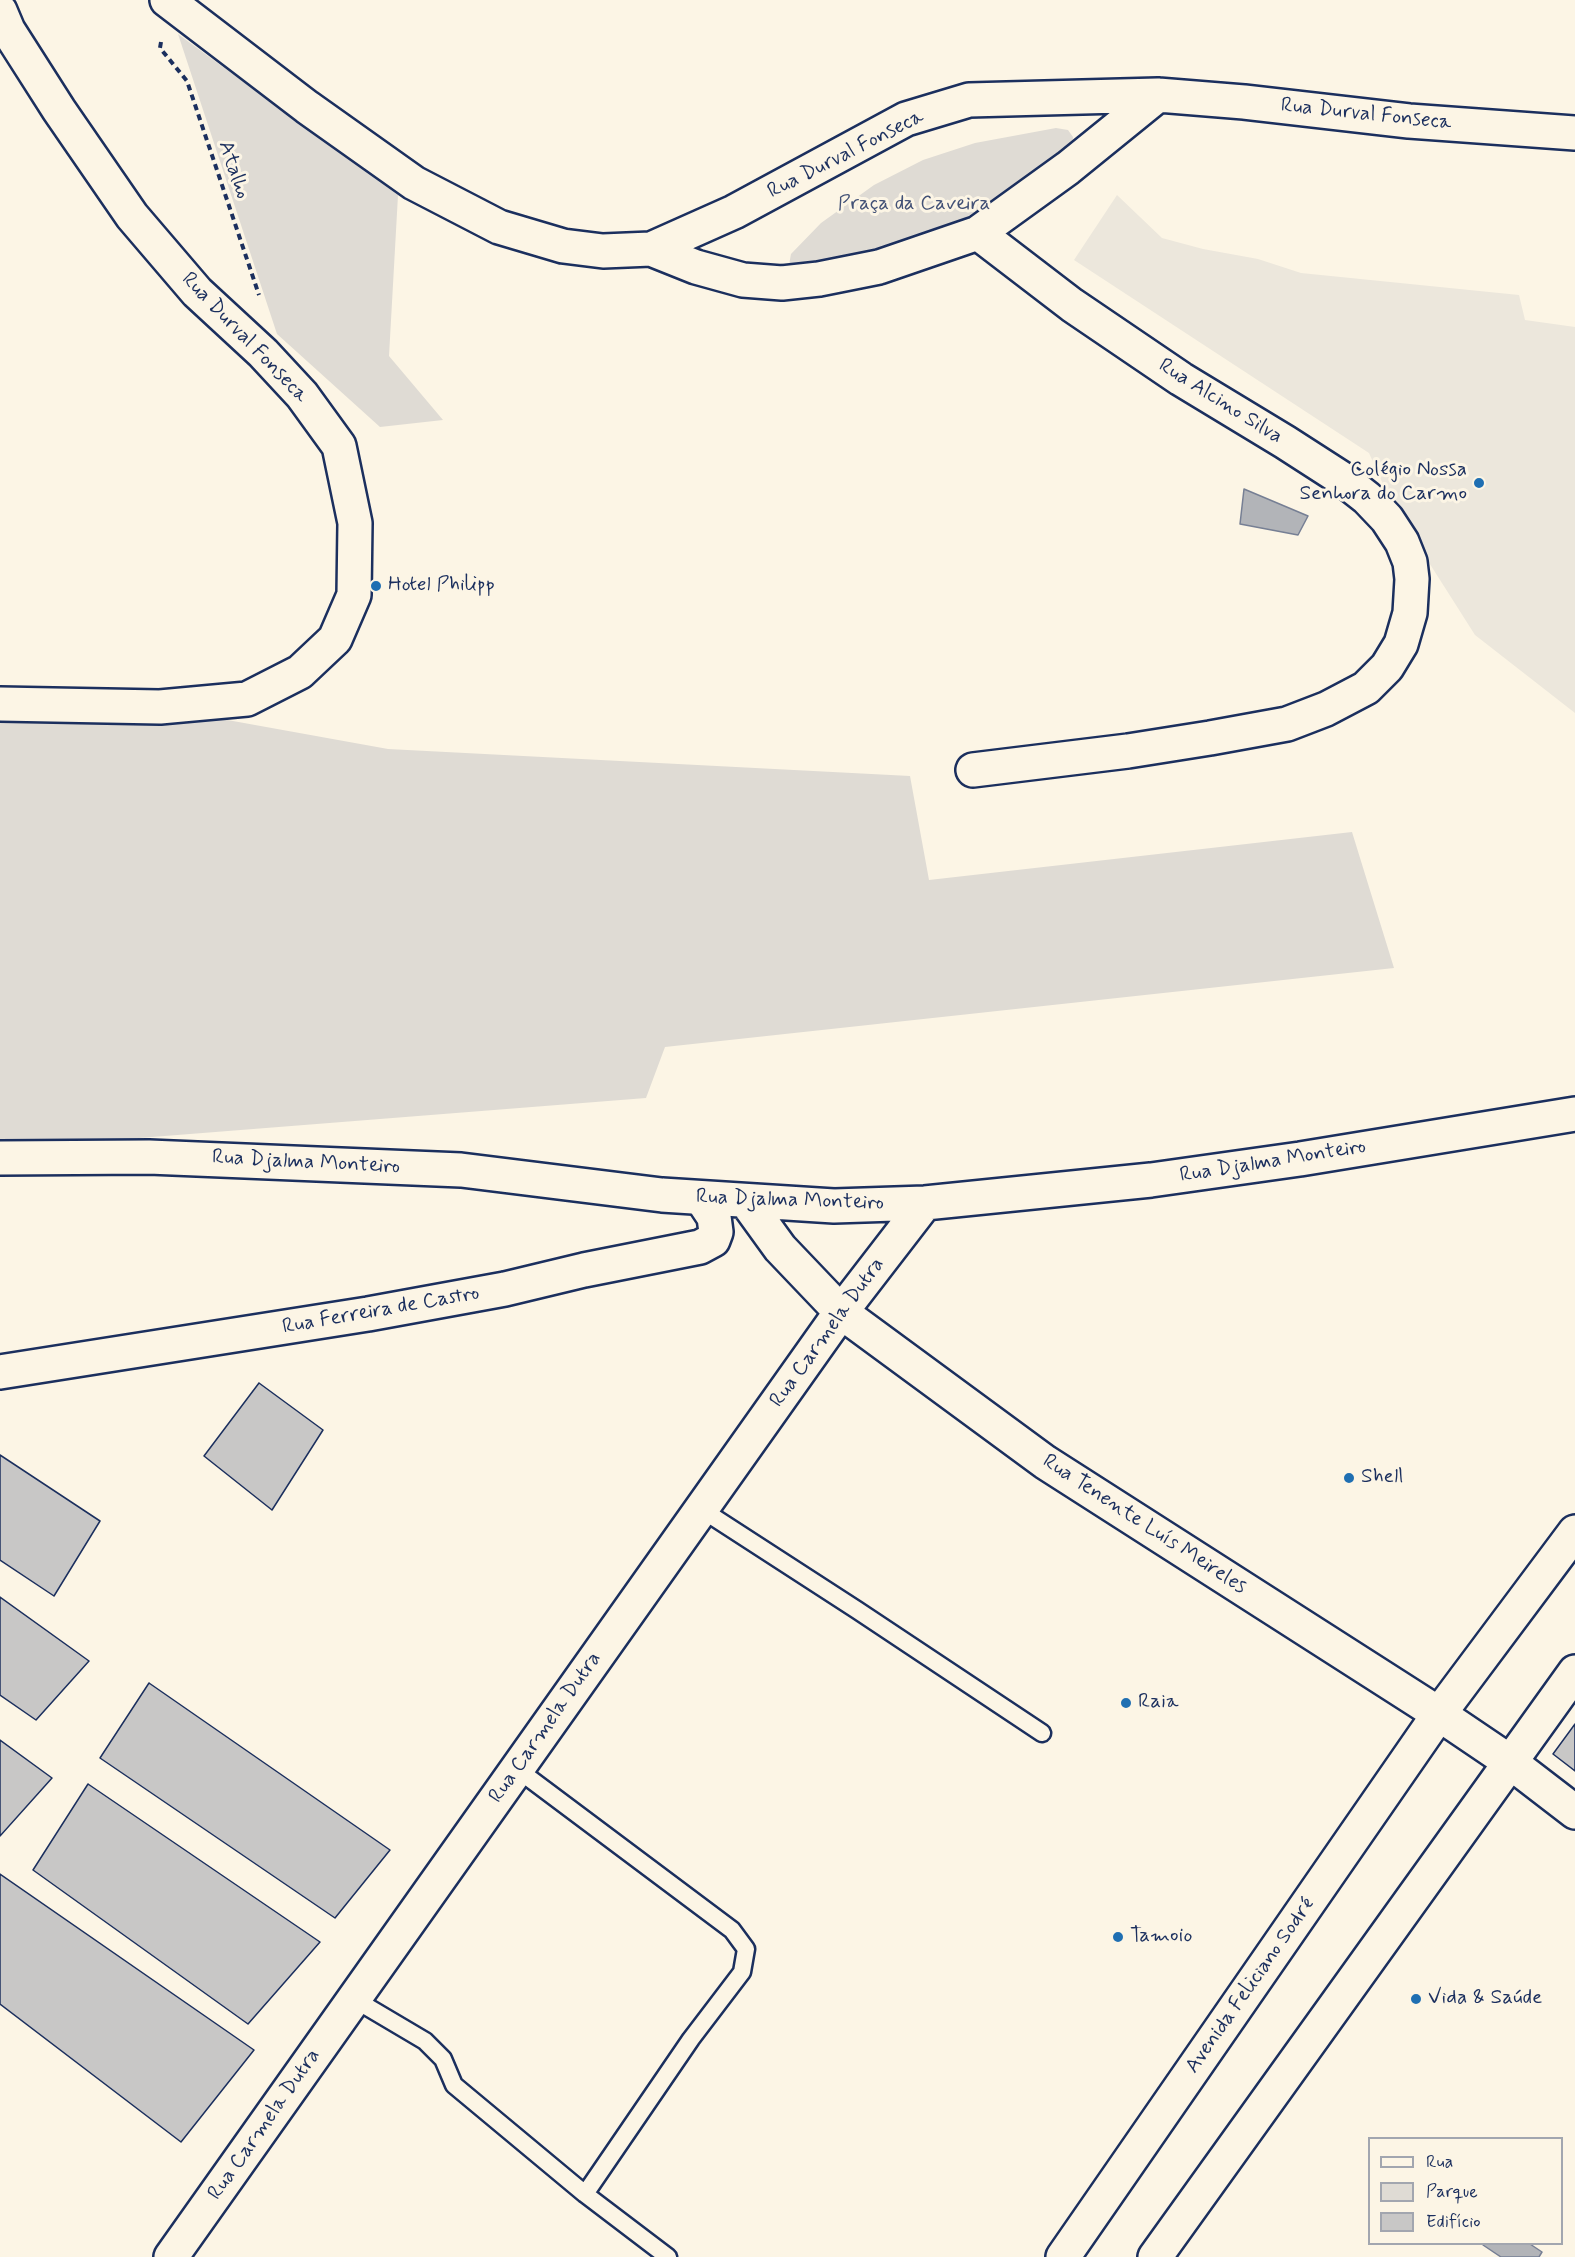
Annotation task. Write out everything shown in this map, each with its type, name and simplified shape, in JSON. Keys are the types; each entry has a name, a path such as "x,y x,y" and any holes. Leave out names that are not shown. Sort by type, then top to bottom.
{"main road":[{"name":"Rua Durval Fonseca","path":"171,3 307,107 414,183 499,227 563,246 603,251 651,249 734,212 906,119 969,100 1158,95 1244,102 1409,121 1575,133"},
{"name":"Rua Durval Fonseca","path":"0,11 8,30 59,110 132,216 197,292 263,353 302,395 339,446 355,523 354,595 335,639 300,672 247,699 160,707 0,704"},
{"name":"Rua Durval Fonseca","path":"651,249 696,267 743,280 782,283 819,279 879,267 978,233 1068,168 1158,95"},
{"name":"Rua Alcino Silva","path":"973,770 1117,753 1210,738 1287,724 1326,709 1366,688 1387,667 1401,644 1410,613 1412,579 1410,562 1402,542 1387,519 1367,498 1344,480 1181,379 1072,305 978,233"},
{"name":"Rua Djalma Monteiro","path":"0,1158 148,1157 461,1170 702,1199 834,1206 925,1203 1151,1180 1311,1157 1575,1114"},
{"name":"Rua Ferreira de Castro","path":"0,1372 380,1312 505,1289 584,1270 700,1247 713,1240 716,1232 714,1217 702,1199"},
{"name":"Rua Tenente Luís Meireles","path":"746,1201 780,1248 841,1312 1045,1462 1439,1714 1510,1762 1575,1812"},
{"name":"Rua Carmela Dutra","path":"171,2257 841,1312 925,1203"},
{"name":"Avenida Feliciano Sodré","path":"1063,2257 1439,1714 1575,1532"},
{"path":"1155,2257 1575,1672"}],"lane":[{"path":"701,1509 1042,1733"},
{"path":"517,1769 732,1930 746,1949 742,1972 691,2039 585,2194"},
{"path":"354,1999 425,2041 443,2059 453,2085 585,2194 668,2257"}],"path":[{"name":"Atalho","path":"171,3 160,48 187,81 258,292 263,353"}],"shaded area":[{"name":"Colégio Nossa Senhora do Carmo","path":"1117,195 1162,238 1203,249 1258,259 1301,273 1519,295 1525,320 1575,327 1575,713 1475,635 1396,513 1369,453 1074,260"},
{"path":"1244,489 1308,516 1298,535 1240,524"},
{"path":"1483,2245 1532,2245 1542,2252 1539,2257 1501,2257"}],"green space":[{"path":"178,34 398,195 389,356 443,420 380,427 277,334"},
{"name":"Praça da Caveira","path":"1056,128 1068,130 1073,137 1072,148 1013,191 925,240 794,272 789,265 791,254 821,223 874,185 923,160 975,143"},
{"path":"0,707 172,710 388,749 910,776 929,880 1352,832 1394,968 665,1047 646,1098 0,1149"}],"building":[{"path":"259,1383 323,1430 272,1510 204,1456"},
{"path":"0,1455 100,1521 54,1596 0,1560"},
{"path":"0,1597 89,1661 36,1720 0,1695"},
{"path":"149,1683 390,1850 335,1918 100,1758"},
{"path":"1575,1724 1575,1771 1553,1754"},
{"path":"0,1740 52,1778 0,1836"},
{"path":"88,1784 320,1942 248,2024 33,1870"},
{"path":"0,1874 254,2050 181,2142 0,2004"}],"place":[{"name":"Colégio Nossa Senhora do Carmo","path":"1479,483"},
{"name":"Hotel Philipp","path":"376,586"},
{"name":"Shell","path":"1349,1478"},
{"name":"Raia","path":"1126,1703"},
{"name":"Tamoio","path":"1118,1937"},
{"name":"Vida & Saúde","path":"1416,1999"}]}
